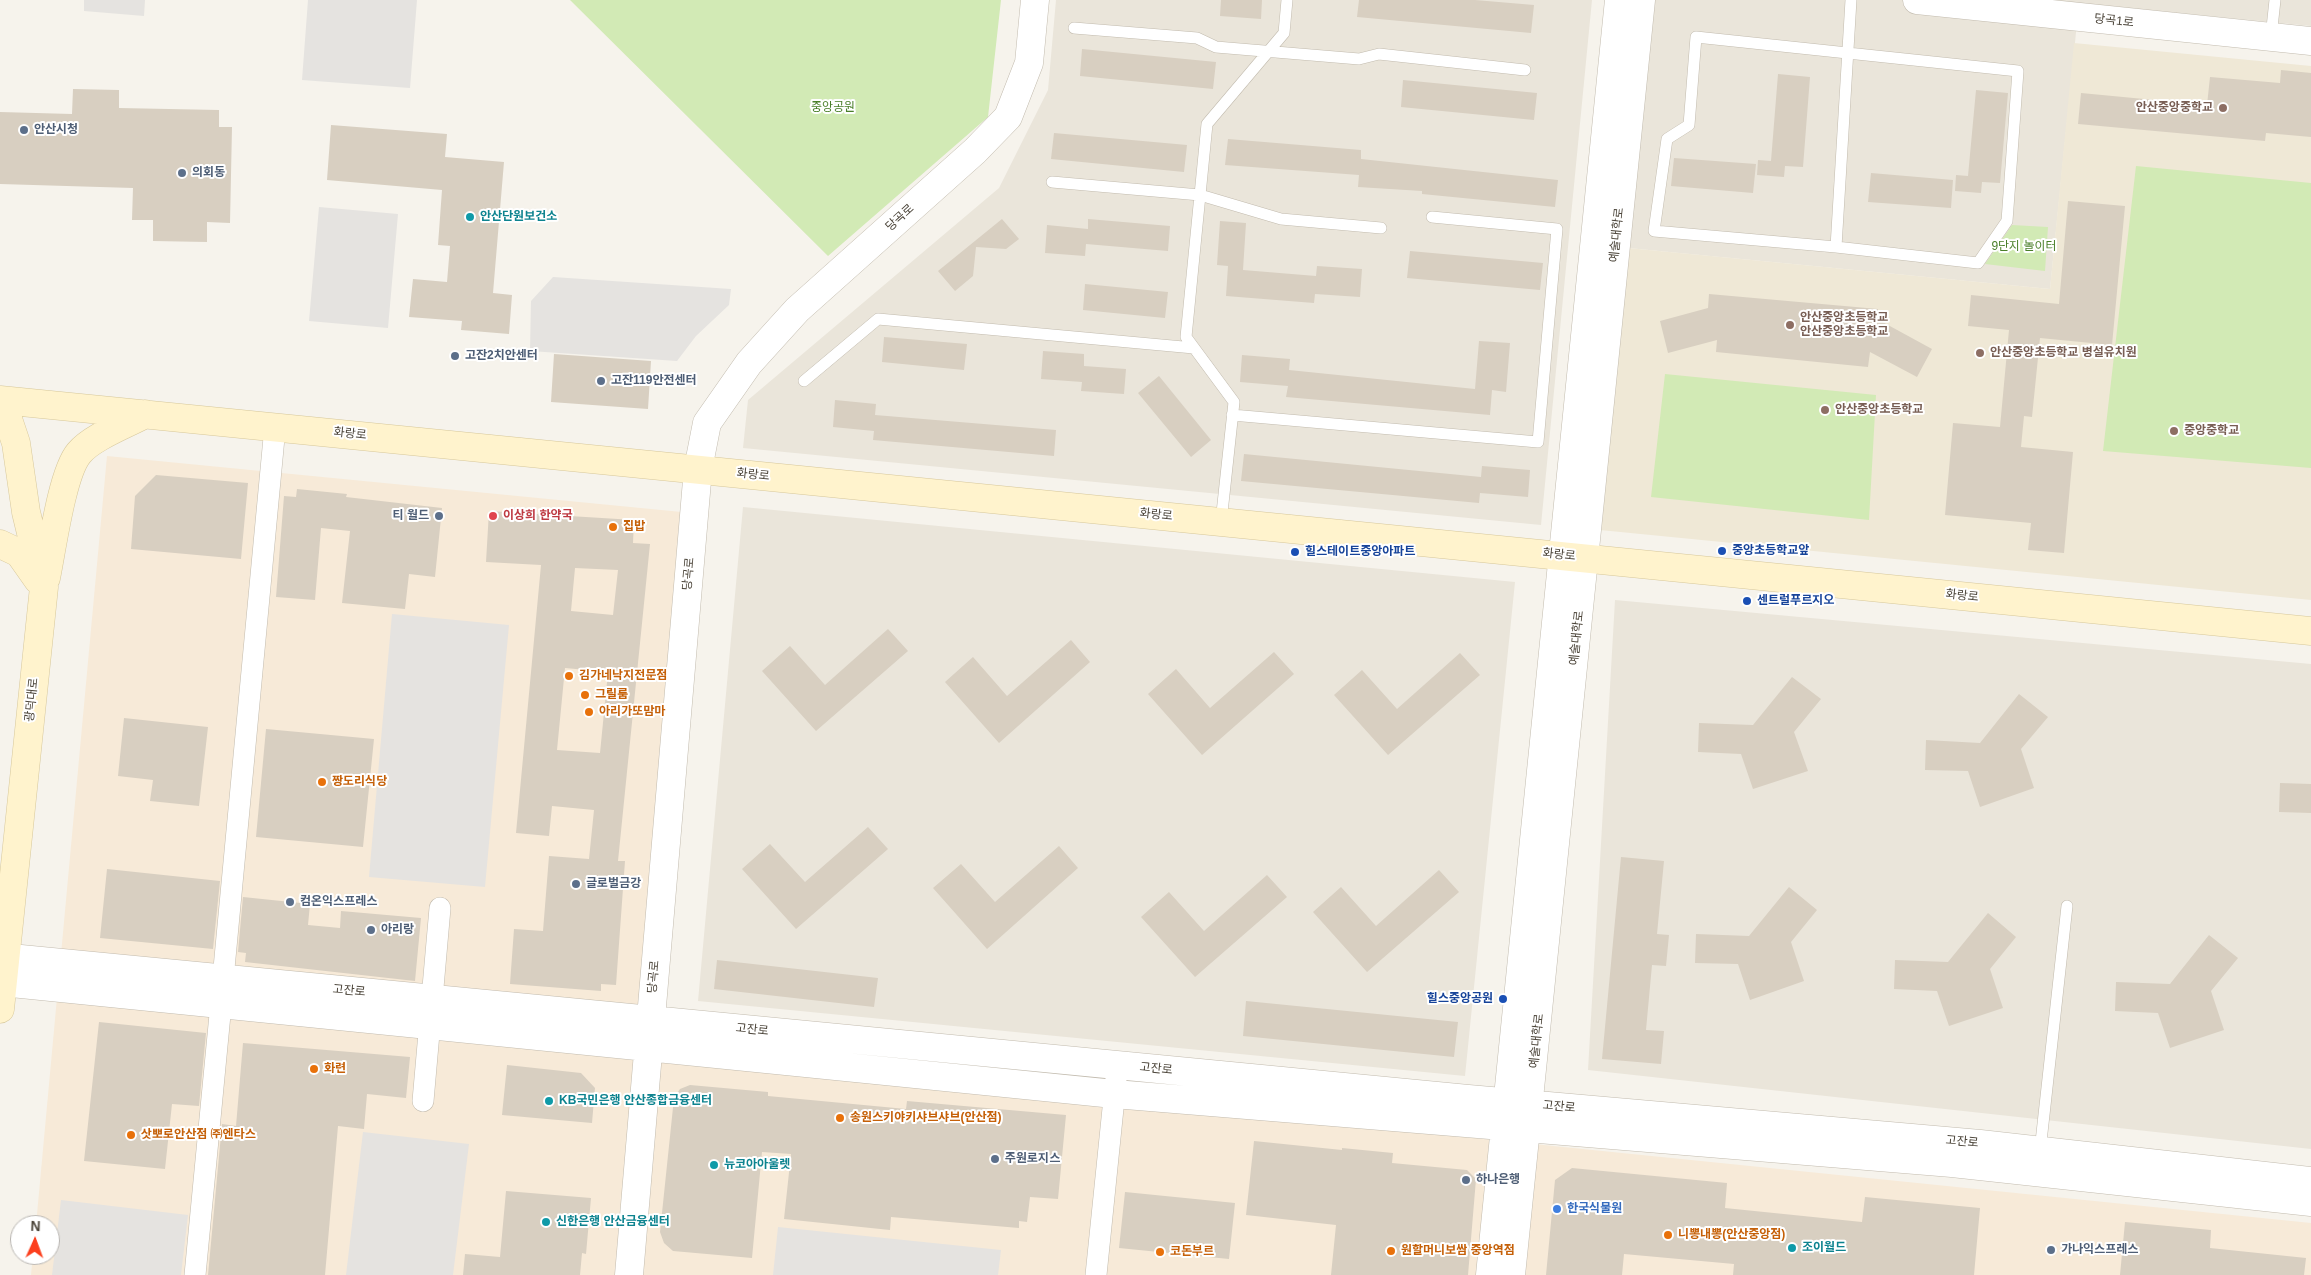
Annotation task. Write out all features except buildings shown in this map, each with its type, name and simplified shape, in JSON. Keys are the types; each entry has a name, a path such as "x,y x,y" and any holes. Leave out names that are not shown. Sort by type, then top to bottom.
{"main road":[{"name":"화랑로","path":"1,402 145,414 2311,631"},
{"name":"광덕대로","path":"0,1009 2,969 44,587 26,512 16,443 1,402"},
{"path":"44,587 62,497 79,453 94,441 145,414"},
{"path":"0,544 19,553 44,587"},
{"path":"0,879 10,869 16,847"}],"street":[{"name":"당곡로","path":"628,1275 698,470 707,423 749,363 797,310 975,151 1008,117 1029,63 1035,0"},
{"name":"예술대학로","path":"1511,1275 1518,1116 1574,557 1620,0"},
{"name":"예술대학로","path":"1574,557 1641,0"},
{"name":"당곡1로","path":"1917,0 2311,41"},
{"path":"195,1275 275,427"},
{"path":"423,1100 440,908"},
{"name":"고잔로","path":"2,969 222,992 430,1026 1114,1094 1518,1116 2039,1162 2311,1181"},
{"name":"고잔로","path":"222,992 432,999 1117,1065 1518,1116"},
{"path":"1096,1275 1117,1065"},
{"name":"예술대학로","path":"1490,1275 1518,1116"},
{"name":"고잔로","path":"2039,1162 2311,1202"}],"lane":[{"path":"1221,522 1234,402 1186,337 1207,124 1284,33 1287,0"},
{"path":"1836,247 1851,0"},
{"path":"2271,37 2275,0"},
{"path":"1074,28 1197,38 1216,47 1268,52 1359,59 1379,54 1525,70"},
{"path":"1696,37 2018,71 2007,221 1978,263 1836,247 1654,231 1667,139 1688,125 1696,37"},
{"path":"1052,182 1200,195 1281,219 1381,228"},
{"path":"1232,415 1538,442 1557,229 1432,218"},
{"path":"804,381 878,319 1194,348"},
{"path":"2039,1162 2067,906"}],"shaded area":[{"path":"84,0 145,0 144,16 84,11"},
{"path":"308,0 417,0 410,88 302,80"},
{"path":"1056,0 1592,0 1541,525 743,448 748,400 999,188 1048,90"},
{"path":"1652,0 2311,0 2311,26 2079,3 2050,289 1628,248"},
{"path":"2074,43 2311,66 2311,600 1600,530 1628,248 2050,289"},
{"path":"319,207 398,214 388,328 309,321"},
{"path":"553,277 731,289 729,305 696,336 677,361 530,351 531,301"},
{"path":"107,456 692,513 638,1053 2311,1223 2311,1275 31,1275 32,1265 60,1265 60,1215 37,1215"},
{"name":"힐스테이트중앙아파트","path":"743,507 1515,582 1465,1076 698,1001"},
{"path":"1615,600 2311,664 2311,1149 1588,1070"},
{"path":"392,614 509,625 485,887 369,877"},
{"path":"363,1132 469,1144 453,1275 346,1275"},
{"path":"61,1200 188,1215 181,1275 52,1275 53,1265 60,1265 59,1215"},
{"path":"778,1227 1001,1250 998,1275 773,1275"}],"green space":[{"name":"중앙공원","path":"570,0 1001,0 988,117 828,256"},
{"path":"2136,166 2311,183 2311,468 2103,451"},
{"name":"9단지 놀이터","path":"2012,225 2048,227 2045,271 1985,264"},
{"path":"1665,374 1876,395 1869,520 1651,497"}],"place":[{"name":"안산중앙중학교","path":"2223,108"},
{"name":"안산시청","path":"24,130"},
{"name":"의회동","path":"182,173"},
{"name":"안산단원보건소","path":"470,217"},
{"name":"안산중앙초등학교 안산중앙초등학교","path":"1790,325"},
{"name":"안산중앙초등학교 병설유치원","path":"1980,353"},
{"name":"고잔2치안센터","path":"455,356"},
{"name":"고잔119안전센터","path":"601,381"},
{"name":"안산중앙초등학교","path":"1825,410"},
{"name":"중앙중학교","path":"2174,431"},
{"name":"티 월드","path":"439,516"},
{"name":"이상희 한약국","path":"493,516"},
{"name":"집밥","path":"613,527"},
{"name":"중앙초등학교앞","path":"1722,551"},
{"name":"힐스테이트중앙아파트","path":"1295,552"},
{"name":"센트럴푸르지오","path":"1747,601"},
{"name":"김가네낙지전문점","path":"569,676"},
{"name":"그릴룸","path":"585,695"},
{"name":"아리가또맘마","path":"589,712"},
{"name":"짱도리식당","path":"322,782"},
{"name":"글로벌금강","path":"576,884"},
{"name":"컴온익스프레스","path":"290,902"},
{"name":"아리랑","path":"371,930"},
{"name":"힐스중앙공원","path":"1503,999"},
{"name":"화련","path":"314,1069"},
{"name":"KB국민은행 안산종합금융센터","path":"549,1101"},
{"name":"송원스키야키샤브샤브(안산점)","path":"840,1118"},
{"name":"삿뽀로안산점 ㈜엔타스","path":"131,1135"},
{"name":"주원로지스","path":"995,1159"},
{"name":"뉴코아아울렛","path":"714,1165"},
{"name":"하나은행","path":"1466,1180"},
{"name":"한국식물원","path":"1557,1209"},
{"name":"신한은행 안산금융센터","path":"546,1222"},
{"name":"니뽕내뽕(안산중앙점)","path":"1668,1235"},
{"name":"조이월드","path":"1792,1248"},
{"name":"가나익스프레스","path":"2051,1250"},
{"name":"원할머니보쌈 중앙역점","path":"1391,1251"},
{"name":"코돈부르","path":"1160,1252"}]}
